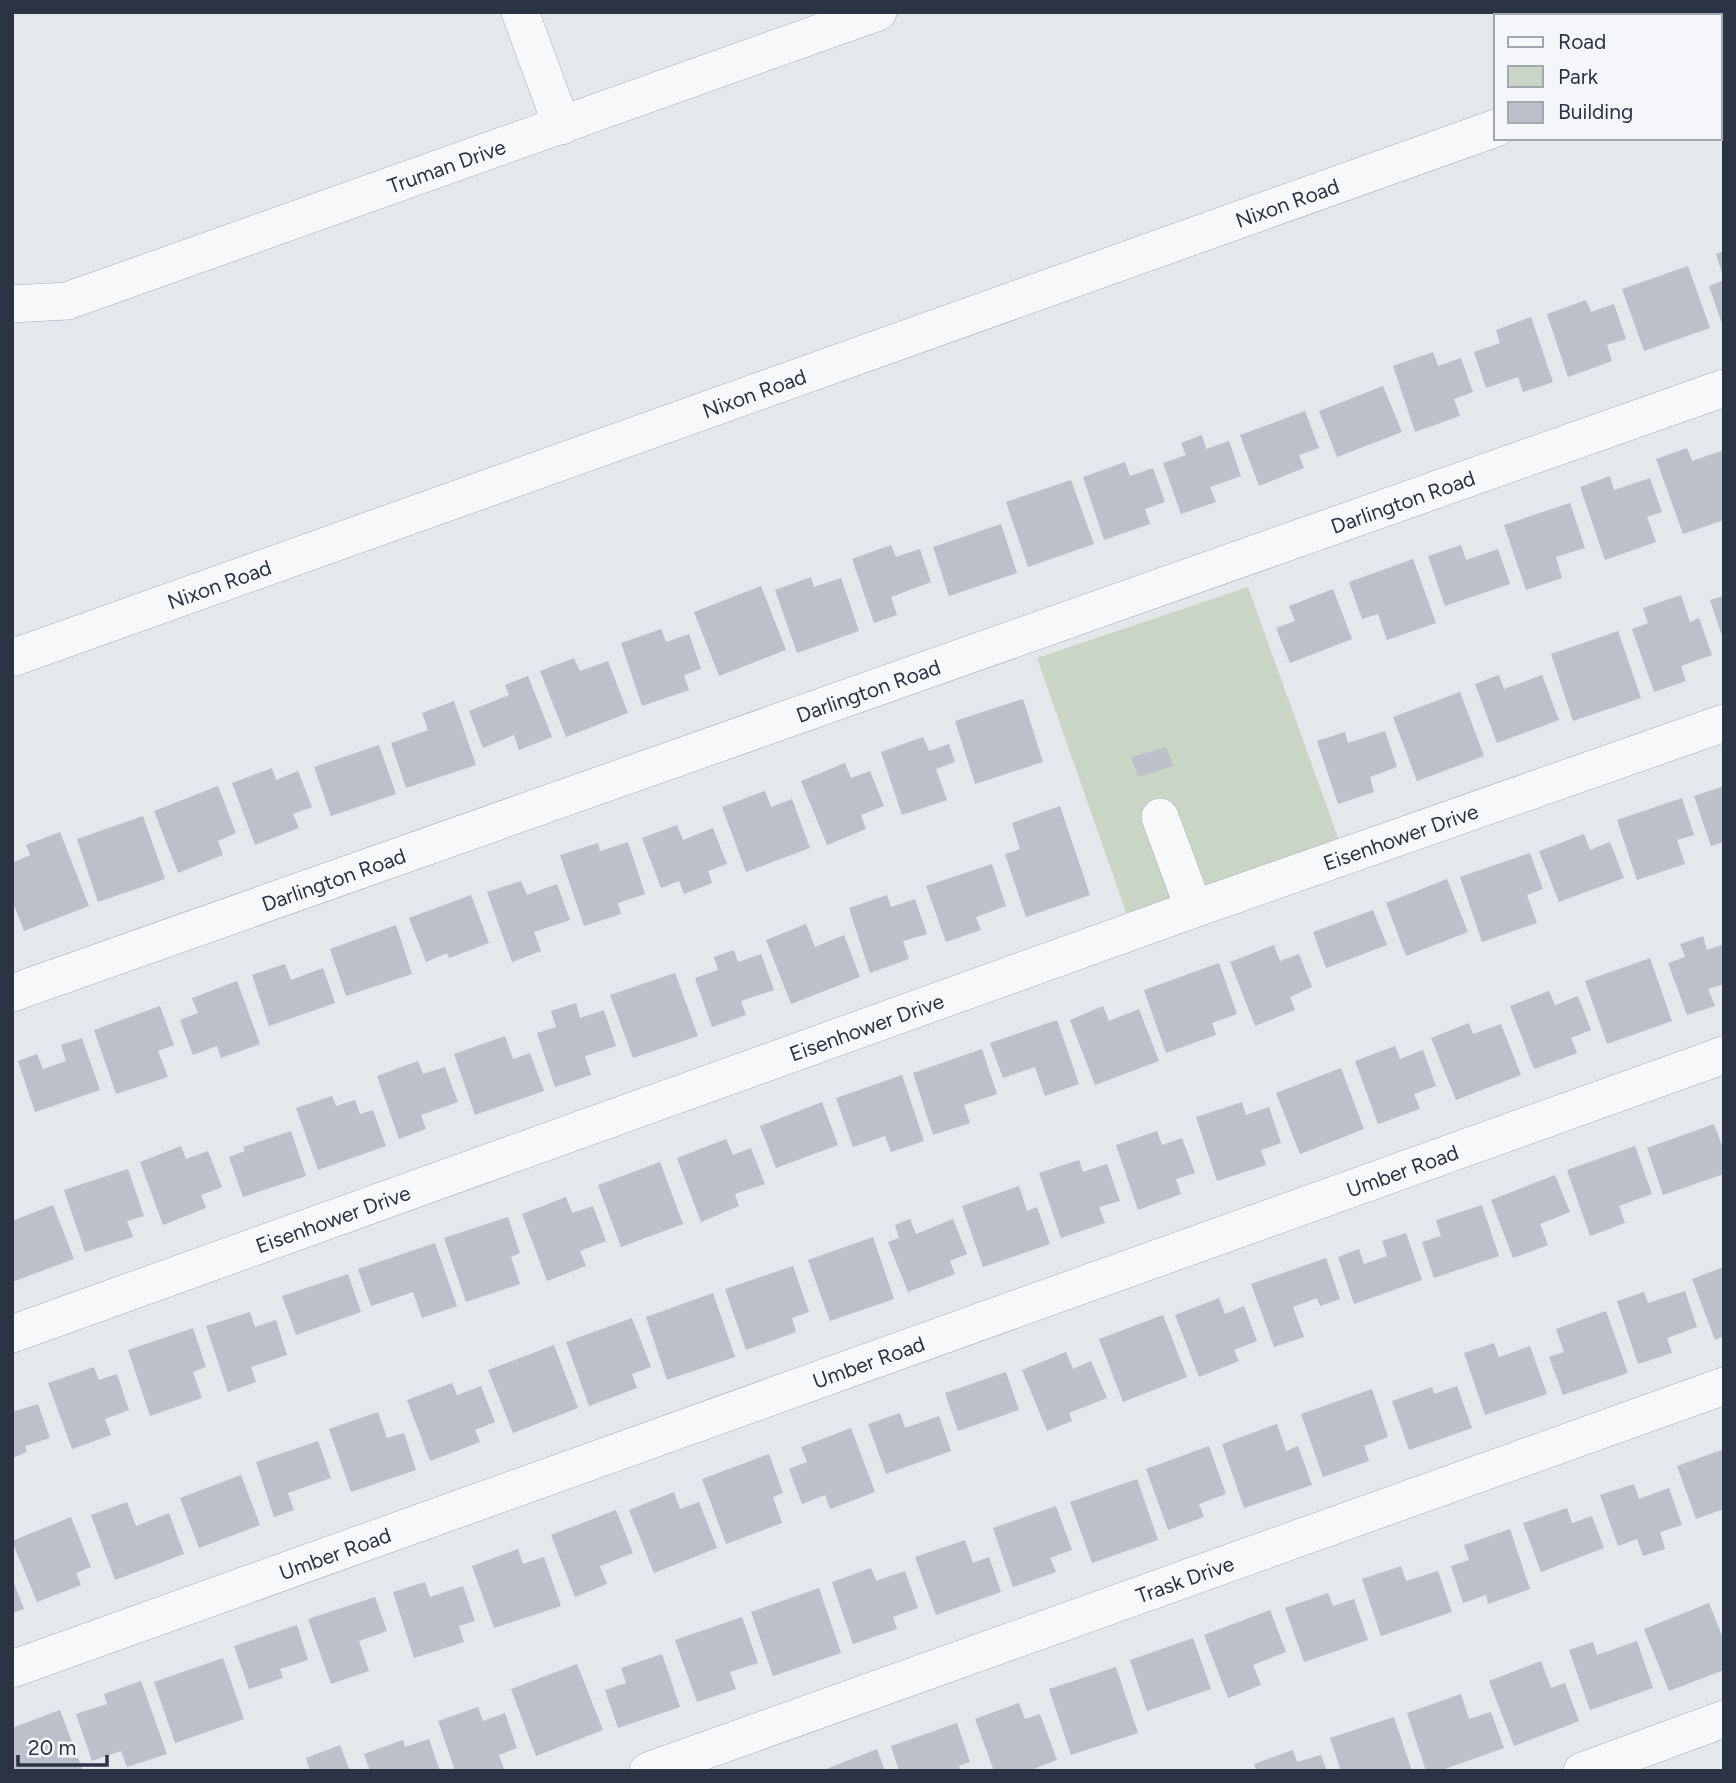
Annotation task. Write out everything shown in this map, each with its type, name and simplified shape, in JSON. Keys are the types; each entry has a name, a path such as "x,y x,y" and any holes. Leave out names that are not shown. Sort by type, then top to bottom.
{"street":[{"path":"520,12 562,126"},
{"name":"Truman Drive","path":"12,304 67,300 878,12"},
{"name":"Nixon Road","path":"12,658 1494,129"},
{"name":"Darlington Road","path":"12,993 1724,387"},
{"name":"Eisenhower Drive","path":"12,1334 1194,909 1724,723"},
{"path":"1160,817 1194,909"},
{"name":"Umber Road","path":"12,1669 1724,1055"},
{"name":"Trask Drive","path":"648,1771 1724,1386"},
{"path":"1582,1771 1724,1719"}],"green space":[{"path":"1248,587 1340,843 1127,915 1037,658"}],"building":[{"path":"1724,251 1724,276 1723,276 1716,254"},
{"path":"1688,266 1710,328 1644,351 1622,289"},
{"path":"1724,280 1724,327 1723,327 1709,286"},
{"path":"1586,300 1591,312 1614,304 1626,339 1607,345 1612,361 1568,377 1547,314"},
{"path":"1531,317 1553,382 1523,392 1518,377 1486,388 1474,352 1500,343 1496,330"},
{"path":"1433,352 1438,366 1461,358 1473,392 1454,399 1460,416 1415,432 1393,366"},
{"path":"1383,386 1402,432 1337,457 1319,411"},
{"path":"1305,411 1319,448 1299,455 1304,468 1259,486 1240,435"},
{"path":"1202,435 1206,449 1229,441 1241,476 1210,487 1216,502 1181,514 1163,463 1186,455 1181,443"},
{"path":"1687,448 1692,461 1724,450 1724,520 1683,534 1656,459"},
{"path":"1125,462 1130,476 1153,468 1165,502 1145,509 1150,524 1104,540 1083,477"},
{"path":"1610,476 1614,490 1650,478 1662,512 1647,517 1656,542 1605,560 1580,487"},
{"path":"1071,480 1094,544 1028,567 1006,502"},
{"path":"1570,503 1585,548 1556,557 1562,578 1526,590 1504,525"},
{"path":"1001,524 1017,573 949,596 933,547"},
{"path":"891,545 896,557 920,549 931,582 891,597 897,615 874,623 852,559"},
{"path":"1461,545 1466,560 1498,549 1510,584 1445,606 1428,556"},
{"path":"1413,559 1436,623 1387,640 1378,614 1362,619 1349,582"},
{"path":"811,577 814,587 841,578 859,631 797,653 775,590"},
{"path":"761,586 786,650 719,676 694,612"},
{"path":"1333,589 1352,639 1290,663 1276,628 1295,621 1289,606"},
{"path":"1681,595 1690,622 1699,618 1712,655 1681,666 1686,681 1654,692 1632,629 1648,623 1643,608"},
{"path":"1724,596 1724,639 1723,639 1710,600"},
{"path":"661,629 666,642 689,634 701,669 684,675 689,690 642,706 621,643"},
{"path":"1618,631 1641,698 1573,721 1551,654"},
{"path":"574,658 580,671 608,661 628,713 566,737 540,671"},
{"path":"1499,675 1504,689 1542,675 1559,720 1497,743 1475,684"},
{"path":"528,676 552,737 519,750 514,735 483,748 469,711 509,695 505,685"},
{"path":"1460,692 1484,756 1417,781 1393,717"},
{"path":"1023,699 1043,762 975,784 955,721"},
{"path":"454,701 476,765 406,788 391,743 428,730 422,713"},
{"path":"1385,731 1397,767 1370,777 1374,792 1338,804 1317,741 1345,732 1348,743"},
{"path":"923,737 929,751 949,744 955,762 936,769 947,800 902,815 881,752"},
{"path":"379,745 396,794 331,816 314,767"},
{"path":"1166,747 1173,766 1138,777 1131,757"},
{"path":"845,763 851,778 870,771 884,806 861,815 866,829 827,845 801,781"},
{"path":"272,768 276,780 298,771 312,807 293,814 299,828 255,845 232,783"},
{"path":"218,786 236,833 218,841 223,855 178,873 154,811"},
{"path":"1724,786 1724,842 1711,846 1694,796"},
{"path":"765,791 771,807 792,799 810,848 746,872 722,807"},
{"path":"1682,798 1694,835 1677,840 1685,864 1637,880 1617,820"},
{"path":"1060,806 1090,895 1026,917 1005,854 1020,849 1012,823"},
{"path":"143,816 165,879 98,902 77,839"},
{"path":"677,825 683,840 713,828 727,864 708,871 712,883 684,894 679,881 661,888 642,838"},
{"path":"60,832 89,906 24,931 12,900 12,863 30,855 26,845"},
{"path":"1584,834 1590,850 1610,842 1624,878 1559,902 1539,851"},
{"path":"628,842 645,894 618,903 621,914 584,926 560,855 598,843 600,851"},
{"path":"1530,853 1543,889 1527,895 1537,923 1482,942 1460,877"},
{"path":"992,864 1006,906 976,917 981,930 946,942 926,886"},
{"path":"1447,879 1468,932 1406,956 1386,903"},
{"path":"521,881 527,895 557,884 570,920 534,932 541,951 512,962 487,892"},
{"path":"471,895 489,943 449,958 447,953 426,962 409,918"},
{"path":"887,895 891,907 915,899 927,934 903,941 909,959 870,973 849,908"},
{"path":"1373,910 1387,945 1326,968 1313,932"},
{"path":"806,924 815,947 844,935 860,977 791,1004 766,940"},
{"path":"396,925 412,974 346,996 330,949"},
{"path":"1703,936 1707,950 1724,944 1724,984 1708,989 1715,1006 1687,1015 1668,963 1685,957 1680,944"},
{"path":"1274,945 1280,961 1299,954 1312,987 1290,997 1295,1010 1255,1026 1230,962"},
{"path":"734,950 738,962 761,954 774,990 741,1001 746,1015 712,1027 695,978 718,970 714,957"},
{"path":"1650,958 1672,1021 1607,1044 1585,981"},
{"path":"1219,963 1237,1014 1212,1023 1216,1035 1166,1053 1144,990"},
{"path":"285,964 291,980 323,968 335,1003 269,1026 252,975"},
{"path":"675,973 698,1036 633,1058 610,995"},
{"path":"237,981 260,1044 221,1058 217,1046 193,1055 180,1020 198,1013 192,998"},
{"path":"1549,991 1555,1005 1578,996 1591,1030 1571,1038 1577,1053 1534,1069 1510,1006"},
{"path":"576,1003 580,1018 604,1010 616,1046 585,1056 591,1075 555,1087 537,1033 556,1027 551,1011"},
{"path":"160,1006 174,1045 158,1051 168,1077 116,1094 94,1030"},
{"path":"1103,1006 1109,1021 1139,1009 1159,1061 1095,1085 1070,1020"},
{"path":"1057,1020 1079,1084 1045,1096 1035,1067 1003,1078 990,1043"},
{"path":"1469,1023 1473,1034 1501,1024 1521,1075 1456,1100 1431,1038"},
{"path":"505,1036 513,1059 530,1053 544,1091 475,1115 454,1054"},
{"path":"82,1038 100,1090 35,1112 18,1061 37,1054 43,1069 66,1061 61,1045"},
{"path":"1395,1046 1400,1059 1423,1050 1436,1086 1414,1094 1420,1109 1378,1124 1355,1061"},
{"path":"982,1049 997,1094 964,1105 970,1123 933,1135 913,1073"},
{"path":"418,1061 423,1074 445,1067 458,1102 421,1115 426,1129 399,1139 377,1076"},
{"path":"1341,1068 1364,1129 1300,1154 1276,1093"},
{"path":"902,1075 924,1141 891,1152 885,1136 853,1147 836,1098"},
{"path":"332,1096 336,1106 355,1100 360,1114 373,1110 386,1146 318,1170 296,1108"},
{"path":"822,1102 838,1145 776,1168 760,1126"},
{"path":"1242,1102 1246,1115 1269,1107 1281,1143 1261,1150 1266,1165 1217,1181 1196,1117"},
{"path":"1714,1124 1724,1151 1724,1174 1663,1195 1647,1148"},
{"path":"291,1131 306,1176 243,1197 229,1157 245,1151 243,1147"},
{"path":"1157,1131 1162,1145 1182,1138 1195,1173 1176,1179 1181,1194 1138,1210 1116,1145"},
{"path":"726,1139 733,1155 751,1148 765,1184 735,1194 739,1206 701,1222 677,1158"},
{"path":"181,1146 186,1159 208,1151 222,1187 201,1195 206,1208 163,1225 140,1162"},
{"path":"1635,1146 1652,1194 1619,1206 1625,1223 1590,1236 1567,1170"},
{"path":"1079,1160 1083,1172 1107,1164 1120,1201 1099,1207 1105,1223 1061,1238 1039,1173"},
{"path":"660,1162 683,1224 621,1247 598,1185"},
{"path":"128,1169 144,1216 127,1221 133,1237 85,1252 64,1190"},
{"path":"1555,1175 1570,1212 1540,1224 1548,1245 1513,1258 1491,1200"},
{"path":"1019,1186 1027,1211 1037,1207 1050,1244 983,1267 962,1206"},
{"path":"566,1197 572,1213 593,1206 606,1241 580,1251 586,1266 547,1281 522,1214"},
{"path":"53,1205 74,1259 12,1282 12,1221"},
{"path":"1482,1205 1499,1256 1434,1278 1422,1242 1441,1236 1436,1220"},
{"path":"508,1217 520,1253 511,1257 520,1284 466,1302 444,1238"},
{"path":"910,1219 916,1234 953,1219 967,1254 950,1261 955,1274 908,1292 888,1242 899,1238 895,1225"},
{"path":"1406,1233 1422,1280 1354,1304 1338,1257 1359,1249 1364,1264 1387,1256 1382,1241"},
{"path":"873,1237 894,1299 830,1321 808,1260"},
{"path":"435,1243 457,1306 422,1318 413,1292 371,1306 358,1269"},
{"path":"1326,1258 1340,1299 1320,1306 1317,1298 1293,1307 1304,1337 1274,1347 1251,1284"},
{"path":"793,1266 809,1312 792,1318 796,1332 746,1350 725,1289"},
{"path":"1724,1267 1724,1336 1715,1340 1692,1279"},
{"path":"348,1274 361,1312 296,1335 282,1296"},
{"path":"1685,1291 1697,1327 1667,1338 1672,1353 1638,1364 1617,1301 1644,1292 1648,1303"},
{"path":"713,1293 735,1357 667,1380 646,1317"},
{"path":"1219,1298 1225,1314 1244,1306 1257,1341 1234,1350 1239,1361 1199,1377 1175,1315"},
{"path":"1606,1311 1628,1373 1563,1395 1549,1357 1564,1352 1556,1329"},
{"path":"250,1312 255,1327 276,1320 287,1355 251,1367 256,1382 228,1392 206,1326"},
{"path":"1163,1315 1187,1377 1123,1402 1099,1339"},
{"path":"632,1318 651,1367 632,1374 637,1388 589,1406 566,1342"},
{"path":"193,1328 206,1367 193,1372 202,1398 150,1416 128,1350"},
{"path":"1494,1343 1499,1357 1530,1346 1547,1394 1485,1415 1464,1353"},
{"path":"554,1345 578,1408 513,1433 488,1370"},
{"path":"1066,1352 1073,1369 1091,1361 1107,1398 1069,1413 1072,1421 1047,1431 1022,1370"},
{"path":"94,1367 99,1380 117,1374 129,1410 105,1419 111,1435 72,1449 48,1383"},
{"path":"1006,1372 1019,1410 958,1431 945,1393"},
{"path":"452,1383 457,1395 481,1386 495,1422 475,1430 480,1442 430,1461 407,1400"},
{"path":"1457,1386 1472,1428 1409,1450 1392,1401 1432,1387 1434,1394"},
{"path":"1372,1389 1388,1437 1364,1446 1369,1461 1323,1477 1301,1414"},
{"path":"12,1404 15,1411 38,1404 50,1438 25,1446 27,1452 12,1458"},
{"path":"378,1412 387,1438 404,1433 416,1470 351,1492 329,1429"},
{"path":"900,1413 905,1428 939,1416 951,1451 886,1474 868,1424"},
{"path":"1277,1424 1286,1451 1298,1446 1312,1485 1244,1508 1222,1444"},
{"path":"851,1428 875,1492 830,1509 825,1495 802,1504 789,1469 807,1462 801,1447"},
{"path":"318,1441 331,1478 288,1493 294,1510 274,1517 256,1462"},
{"path":"1209,1446 1226,1494 1199,1504 1204,1517 1168,1530 1146,1469"},
{"path":"1724,1449 1724,1509 1696,1519 1677,1466"},
{"path":"769,1454 783,1493 773,1497 782,1523 726,1544 702,1479"},
{"path":"241,1475 260,1525 199,1548 180,1498"},
{"path":"1137,1479 1158,1540 1092,1563 1070,1502"},
{"path":"1634,1484 1639,1499 1669,1488 1682,1525 1660,1532 1665,1549 1643,1556 1637,1539 1618,1546 1600,1495"},
{"path":"674,1492 680,1509 699,1502 717,1548 654,1573 629,1510"},
{"path":"127,1502 136,1526 169,1513 184,1554 115,1580 91,1515"},
{"path":"1056,1506 1072,1550 1050,1558 1056,1572 1013,1587 993,1528"},
{"path":"1567,1508 1572,1523 1592,1516 1604,1548 1541,1572 1523,1523"},
{"path":"616,1510 633,1553 600,1566 607,1584 575,1597 551,1535"},
{"path":"71,1517 91,1567 76,1573 81,1585 37,1602 12,1541"},
{"path":"1510,1529 1530,1589 1488,1604 1486,1595 1463,1603 1451,1566 1469,1560 1464,1545"},
{"path":"965,1540 973,1563 989,1557 1001,1592 936,1615 915,1557"},
{"path":"518,1549 523,1564 544,1557 561,1606 494,1628 472,1566"},
{"path":"1401,1566 1406,1581 1438,1571 1452,1612 1381,1636 1362,1579"},
{"path":"871,1568 876,1581 905,1571 918,1608 893,1617 897,1629 853,1644 832,1582"},
{"path":"12,1578 24,1609 12,1613"},
{"path":"425,1582 430,1597 463,1586 475,1621 459,1626 464,1642 414,1658 393,1592"},
{"path":"819,1588 841,1653 773,1676 751,1612"},
{"path":"1328,1593 1333,1606 1354,1599 1368,1640 1304,1662 1285,1608"},
{"path":"375,1597 387,1631 359,1641 369,1671 331,1684 308,1619"},
{"path":"1709,1603 1724,1641 1724,1670 1669,1691 1644,1629"},
{"path":"1270,1610 1286,1652 1253,1665 1261,1685 1228,1698 1204,1635"},
{"path":"742,1617 758,1663 730,1672 736,1689 697,1702 675,1640"},
{"path":"297,1625 308,1660 280,1669 283,1678 249,1689 234,1646"},
{"path":"1193,1638 1211,1689 1147,1711 1130,1660"},
{"path":"1637,1641 1653,1688 1590,1710 1569,1650 1593,1642 1597,1655"},
{"path":"662,1654 680,1707 618,1728 605,1690 626,1683 621,1668"},
{"path":"223,1658 244,1719 175,1743 154,1682"},
{"path":"1541,1661 1551,1688 1565,1683 1579,1721 1514,1746 1489,1681"},
{"path":"577,1664 603,1730 536,1756 511,1689"},
{"path":"1116,1667 1138,1733 1071,1755 1049,1689"},
{"path":"141,1681 167,1754 127,1767 121,1751 92,1761 76,1714 107,1704 104,1694"},
{"path":"1461,1694 1469,1719 1491,1712 1504,1748 1439,1771 1426,1771 1407,1713"},
{"path":"1019,1703 1025,1719 1040,1714 1057,1760 1028,1771 994,1771 975,1719"},
{"path":"478,1707 483,1721 505,1713 517,1748 499,1755 504,1769 455,1771 438,1721"},
{"path":"60,1710 83,1771 12,1771 12,1728"},
{"path":"1394,1717 1412,1771 1341,1771 1330,1738"},
{"path":"957,1723 970,1762 959,1766 961,1771 899,1771 891,1746"},
{"path":"429,1739 440,1771 370,1771 364,1754 403,1740 405,1747"},
{"path":"340,1745 350,1771 310,1771 306,1758"},
{"path":"877,1749 885,1771 821,1771"},
{"path":"1293,1750 1297,1762 1321,1755 1327,1771 1256,1771 1254,1764"}]}
